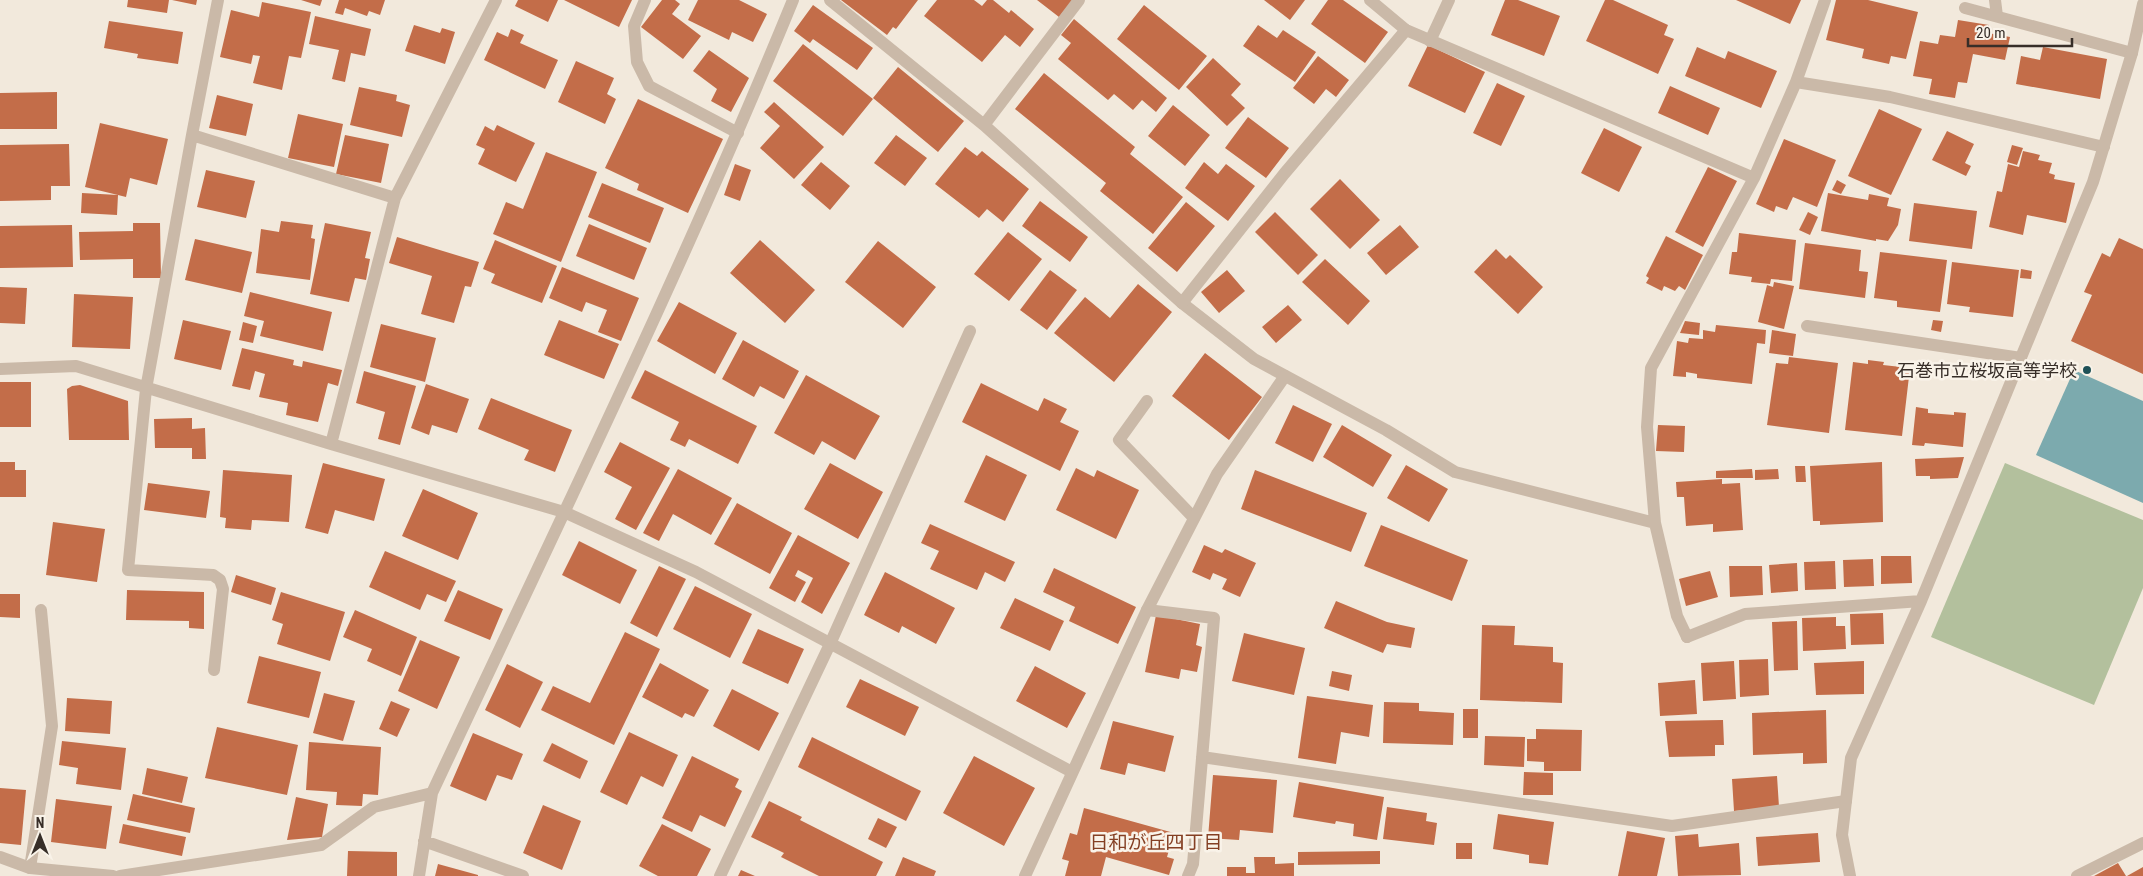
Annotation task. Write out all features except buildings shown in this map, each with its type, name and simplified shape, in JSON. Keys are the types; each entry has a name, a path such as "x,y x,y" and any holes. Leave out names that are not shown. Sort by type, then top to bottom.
{"street":[{"path":"214,670 223,589 220,580 213,575 128,570 146,388 218,0"},
{"path":"331,444 395,198 496,0"},
{"path":"645,0 634,26 637,62 649,86 738,133"},
{"path":"419,876 432,793 682,260 738,133 793,0"},
{"path":"830,0 984,125 1182,303 1254,359 1386,430 1455,472 1655,523"},
{"path":"984,125 1079,0"},
{"path":"1370,0 1406,30 1754,178"},
{"path":"1430,41 1449,0"},
{"path":"1825,0 1796,82 1754,178 1651,368 1646,427 1655,523 1677,616 1687,637 1745,614 1921,601"},
{"path":"1995,0 1997,16"},
{"path":"1850,876 1842,835 1851,758 1921,601 2093,182 2137,55 2143,4"},
{"path":"1965,8 2137,55"},
{"path":"1182,303 1284,174 1406,30"},
{"path":"1796,82 1890,97 2104,147"},
{"path":"192,134 395,198"},
{"path":"1807,326 2021,358"},
{"path":"720,876 830,644 970,331"},
{"path":"0,369 76,366 331,444 564,512 696,572 1072,772"},
{"path":"1026,876 1146,610 1217,474 1285,376"},
{"path":"1148,401 1118,440 1194,518"},
{"path":"30,868 52,726 41,610"},
{"path":"1146,610 1214,618 1193,864 1188,876"},
{"path":"1202,757 1672,826 1846,801"},
{"path":"120,876 204,870 321,845 374,807 432,793"},
{"path":"424,841 523,876"},
{"path":"2077,876 2143,843"},
{"path":"0,857 30,868 113,876"}],"green space":[{"path":"2005,463 2143,520 2143,588 2094,705 1931,637"}],"water":[{"path":"2074,370 2143,401 2143,503 2036,455"}],"place":[{"name":"石巻市立桜坂高等学校","path":"2087,370"}],"district":[{"name":"日和が丘四丁目","path":"1156,842"}]}
